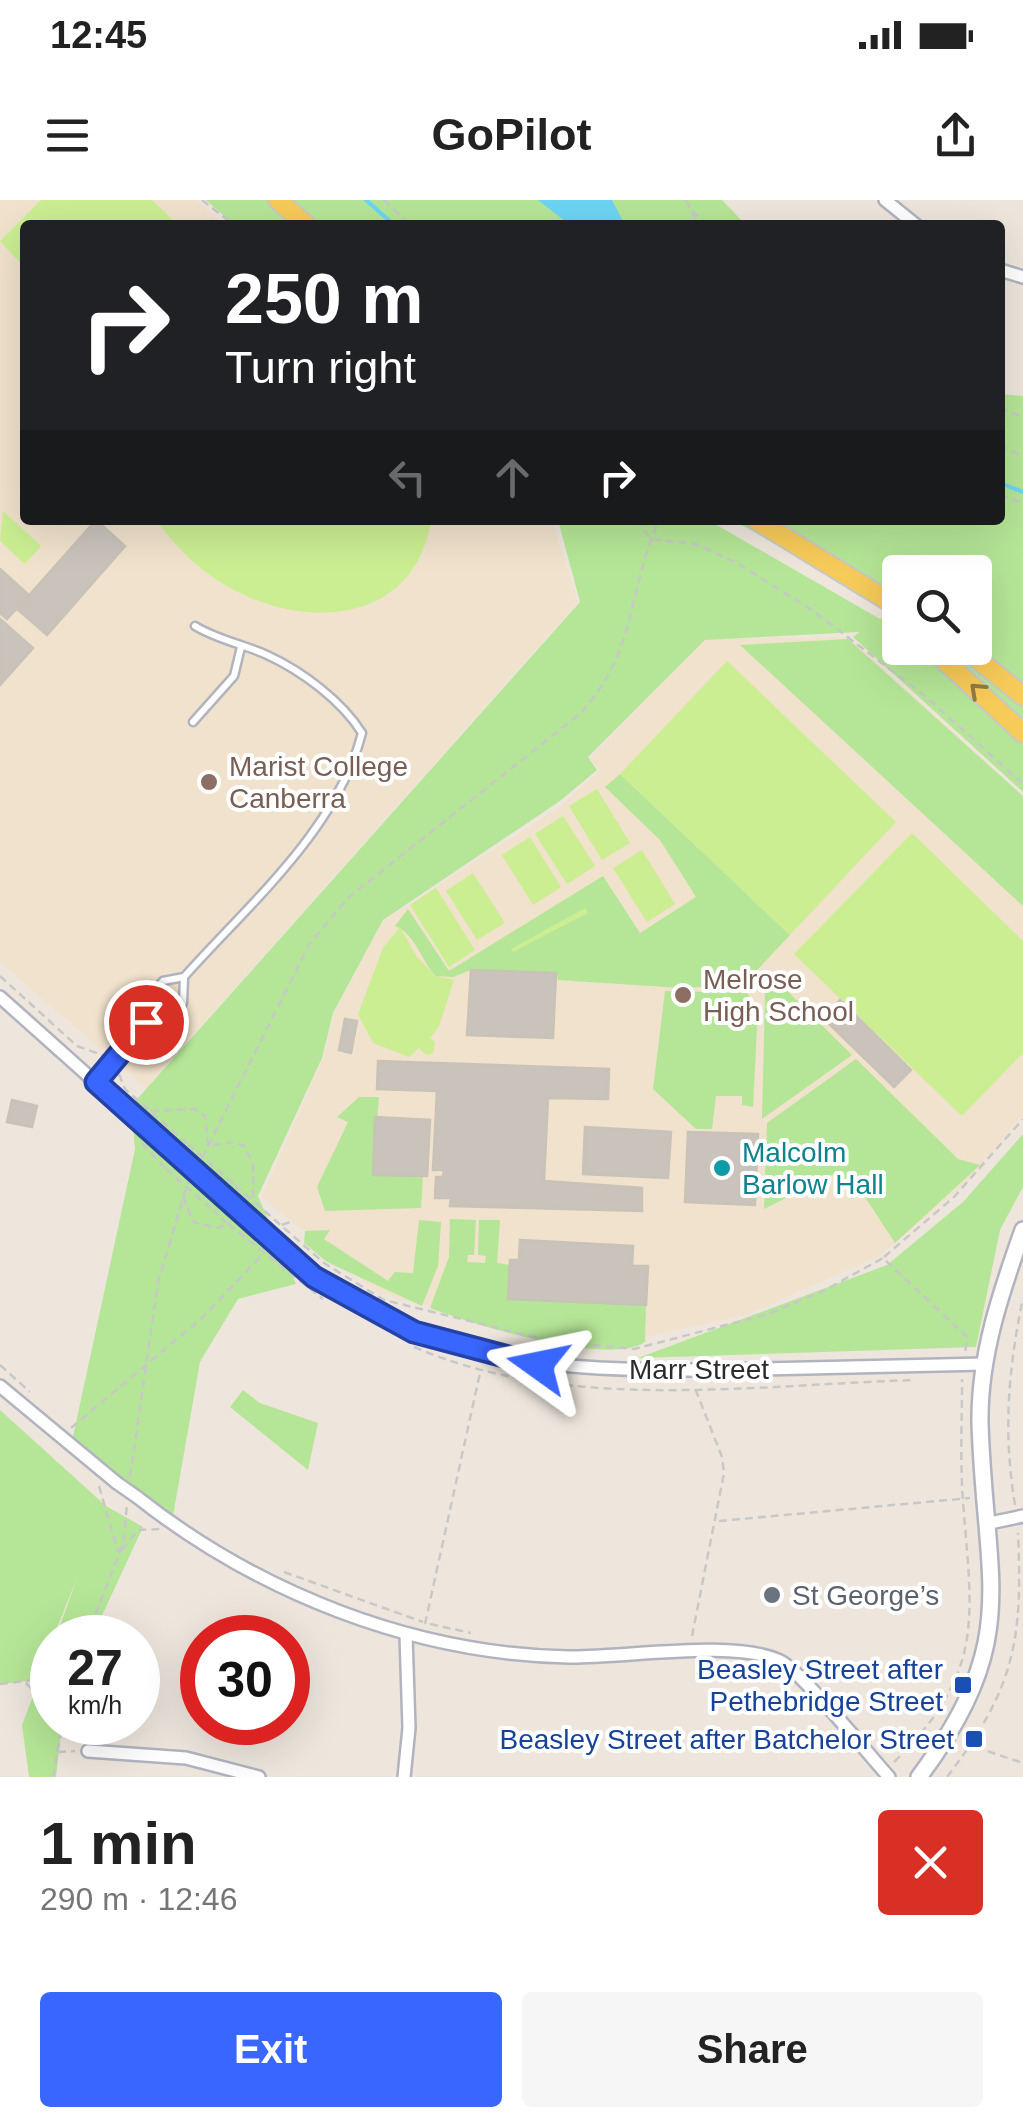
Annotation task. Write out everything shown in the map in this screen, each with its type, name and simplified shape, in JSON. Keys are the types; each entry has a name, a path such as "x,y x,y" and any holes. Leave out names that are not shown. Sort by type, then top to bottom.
{"main road":[{"path":"278,200 300,220"},
{"path":"764,525 882,599"},
{"path":"949,665 1023,733"},
{"path":"985,665 1023,696"},
{"path":"919,1777 954,1739 978,1701 995,1660 1002,1616 1000,1572 986,1498 980,1419 984,1370 1001,1294 1023,1230"}],"street":[{"path":"886,200 910,220"},
{"name":"Marr Street","path":"0,997 314,1277 414,1332 469,1350 538,1365 639,1371 984,1370"},
{"path":"0,1386 125,1494 184,1535 256,1576 406,1635 486,1650 566,1657 748,1652 783,1662 886,1774"},
{"path":"990,1523 1020,1517"},
{"path":"404,1777 409,1728 406,1635"},
{"path":"88,1751 186,1758 259,1777"}],"lane":[{"path":"146,1022 142,1004 163,982 184,977 333,804 353,767 362,732 347,708 265,654 240,648 195,626"},
{"path":"193,722 234,676 240,648"},
{"path":"146,1022 164,1026 183,1003 184,977"},
{"path":"96,1082 146,1022"}],"path":[{"path":"202,200 228,220"},
{"path":"384,200 405,220"},
{"path":"686,200 696,220"},
{"path":"691,210 702,220"},
{"path":"640,525 651,539 696,544 737,563 812,610 925,696 1023,784"},
{"path":"198,1164 310,944 330,917 581,713 600,692 626,641 658,525"},
{"path":"0,976 76,1046 112,1062 125,1088 324,1263 396,1306 407,1304 550,1342 634,1350 768,1314 826,1290 882,1258 954,1197 1023,1119"},
{"path":"150,1111 195,1108 205,1116 208,1146"},
{"path":"208,1146 234,1142 250,1152 253,1201"},
{"path":"166,1169 263,1254 334,1305"},
{"path":"95,1615 119,1554 158,1282 182,1194 191,1176"},
{"path":"182,1194 194,1222 218,1228 228,1224"},
{"path":"280,1225 290,1222"},
{"path":"70,1428 202,1318 263,1254"},
{"path":"882,1258 966,1337 962,1498 973,1600 963,1662 945,1699 886,1774"},
{"path":"947,1777 990,1715 1016,1646 1023,1602 1020,1517 1006,1446 1008,1373 1023,1298"},
{"path":"401,1341 480,1371 607,1389 926,1380"},
{"path":"963,1372 984,1370"},
{"path":"422,1638 480,1371"},
{"path":"689,1654 718,1521 722,1457 706,1426 695,1386"},
{"path":"119,1554 98,1485 125,1494"},
{"path":"718,1521 986,1498"},
{"path":"119,1554 138,1530 162,1529"},
{"path":"278,1570 425,1623 474,1633"},
{"path":"0,1684 30,1681"},
{"path":"25,1682 30,1688"},
{"path":"954,1739 1023,1764"},
{"path":"53,1777 57,1745"},
{"path":"56,1752 88,1751"}],"shaded area":[{"name":"Marist College Canberra","path":"0,200 196,200 218,220 20,220 20,525 554,525 578,602 146,1088 0,962"},
{"name":"Melrose High School","path":"849,637 1023,796 1023,1115 963,1186 881,1255 746,1315 590,1349 378,1293 262,1197 323,1058 334,1014 383,921 561,806 600,770 590,759 705,639"}],"green space":[{"path":"41,200 152,200 173,220 21,220"},
{"path":"206,200 722,200 741,220 228,220"},
{"path":"20,221 20,263 0,241"},
{"path":"1005,394 1023,396 1023,792 884,665 992,665 992,555 882,555 882,606 741,525 1005,525"},
{"path":"3,511 41,546 25,564 0,541"},
{"path":"160,525 429,525 421,553 405,579 383,597 357,608 328,612 266,604 236,591 213,577"},
{"path":"559,525 717,525 880,619 882,663 853,637 860,632 705,640 588,757 597,770 560,801 383,920 333,1013 322,1058 258,1196 296,1284 238,1299 200,1362 173,1516 72,1441 135,1149 131,1106 580,602"},
{"path":"848,639 1023,796 1023,906 740,645"},
{"path":"727,661 896,822 790,935 620,774"},
{"path":"620,774 790,935 743,985 681,988 558,980 556,973 471,970 453,977 436,976 413,941 395,926 408,909 449,971 603,876 640,933 696,897 660,840 605,787"},
{"path":"597,789 630,843 602,860 569,806"},
{"path":"563,816 595,866 567,884 535,834"},
{"path":"912,833 1023,941 1023,1053 962,1116 794,954"},
{"path":"530,837 561,887 533,905 502,855"},
{"path":"642,850 675,904 647,922 613,868"},
{"path":"473,873 505,923 477,940 446,891"},
{"path":"436,888 475,950 449,967 410,905"},
{"path":"585,908 588,913 513,952 511,949"},
{"path":"400,927 417,957 436,976 454,980 439,1026 430,1038 435,1042 433,1053 426,1055 419,1048 409,1057 373,1043 358,1014 383,948"},
{"path":"767,971 852,1055 762,1119 765,994 757,982"},
{"path":"665,991 747,993 758,1009 753,1107 742,1105 742,1096 716,1096 712,1129 696,1129 653,1089"},
{"path":"856,1059 958,1159 980,1165 895,1243 863,1194 852,1199 836,1173 764,1209 767,1123"},
{"path":"359,1097 379,1097 373,1174 423,1176 421,1208 325,1211 317,1187 348,1122 337,1117"},
{"path":"1023,1134 1023,1187 1000,1230 976,1347 638,1358 887,1265 963,1202"},
{"path":"450,1219 476,1220 474,1255 468,1255 467,1262 485,1263 486,1256 478,1255 479,1220 500,1220 497,1263 510,1265 509,1299 646,1305 645,1342 627,1348 572,1346 476,1324 430,1308 449,1257"},
{"path":"419,1220 441,1222 438,1266 422,1306 327,1262 304,1243 305,1231 330,1230 324,1239 388,1281 395,1272 413,1273"},
{"path":"243,1390 260,1403 318,1423 308,1470 230,1407"},
{"path":"0,1410 106,1506 143,1527 102,1615 64,1615 77,1578 62,1615 30,1615 30,1681 0,1684"},
{"path":"30,1704 30,1745 60,1745 56,1777 29,1777 22,1725"}],"water":[{"path":"538,200 612,200 622,220 564,220"}],"building":[{"path":"92,525 102,525 125,546 47,635 17,609"},
{"path":"0,569 29,595 7,619 0,613"},
{"path":"0,619 33,648 0,685"},
{"path":"471,970 556,973 553,1038 467,1035"},
{"path":"840,1000 911,1070 894,1087 823,1018"},
{"path":"345,1019 357,1021 351,1053 339,1050"},
{"path":"378,1061 609,1069 608,1099 548,1098 544,1181 642,1188 642,1211 450,1206 451,1198 435,1198 436,1177 443,1177 444,1170 433,1170 437,1091 377,1089"},
{"path":"12,1100 37,1106 32,1127 7,1122"},
{"path":"375,1117 430,1120 427,1176 373,1175"},
{"path":"585,1127 671,1132 668,1178 583,1174"},
{"name":"Malcolm Barlow Hall","path":"688,1132 758,1134 755,1205 685,1202"},
{"path":"520,1240 633,1246 632,1266 648,1266 646,1305 508,1299 510,1260 519,1260"}],"waterway":[{"path":"366,200 388,220"},
{"path":"1005,485 1023,492"}],"place":[{"name":"Marist College Canberra","path":"209,782"},
{"name":"Melrose High School","path":"683,995"},
{"name":"Malcolm Barlow Hall","path":"722,1168"},
{"name":"St George’s","path":"772,1595"},
{"name":"Beasley Street after Pethebridge Street","path":"963,1685"},
{"name":"Beasley Street after Batchelor Street","path":"974,1739"}],"route":[{"path":"146,1022 96,1082 314,1277 369,1311 414,1332 469,1350 538,1365"}]}
